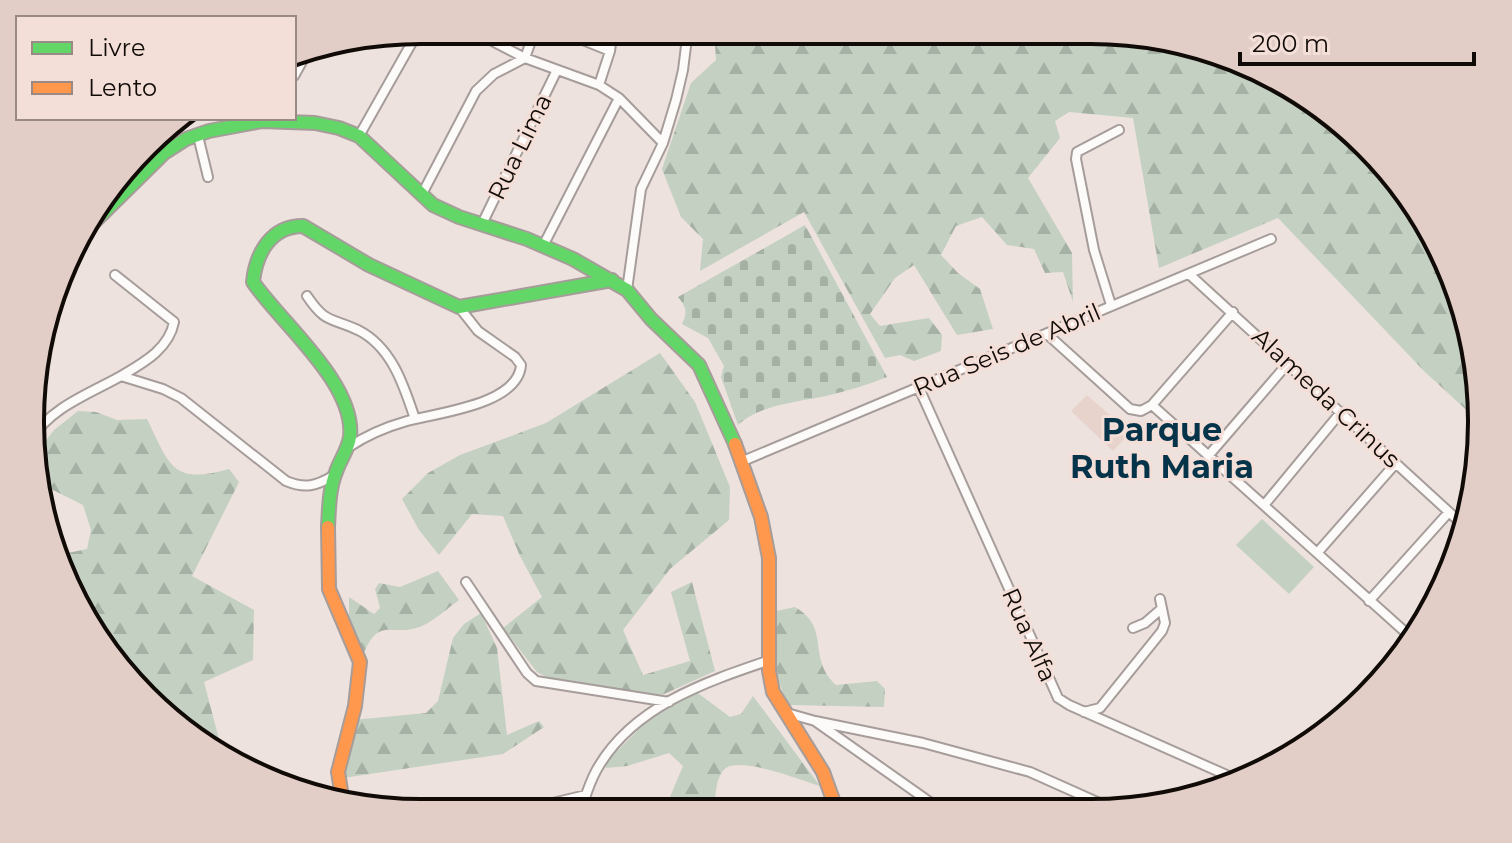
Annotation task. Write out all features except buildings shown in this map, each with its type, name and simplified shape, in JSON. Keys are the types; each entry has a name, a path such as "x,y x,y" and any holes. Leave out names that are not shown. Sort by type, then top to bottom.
{"street":[{"path":"359,136 411,44"},
{"path":"498,44 525,58 599,85 619,98 663,143"},
{"path":"421,196 476,91 494,74 525,58 530,44"},
{"path":"593,44 610,51"},
{"path":"599,85 611,44"},
{"path":"627,290 641,189 663,143 683,70 686,44"},
{"name":"Rua Lima","path":"482,224 557,70"},
{"path":"543,246 619,98"},
{"path":"116,200 167,150 198,136 221,128 270,120 322,123 347,129 359,136 421,196 446,211 543,246 627,290 651,319 699,365 743,461 758,505 769,558 770,682 783,712 823,772 833,799"},
{"path":"1111,305 1094,250 1076,159 1077,152 1119,130"},
{"path":"198,136 208,177"},
{"path":"341,790 338,772 355,706 360,662 328,584 334,475 349,447 350,429 346,411 327,374 253,282 257,262 275,234 286,226 303,226 369,265 459,307 478,331 515,357 521,365 520,373 508,387 486,401 367,435 349,447"},
{"name":"Rua Seis de Abril","path":"743,461 1271,239"},
{"name":"Alameda Crinus","path":"1189,274 1289,362 1455,518"},
{"path":"44,422 144,363 172,332 174,322 115,275"},
{"path":"459,307 612,280"},
{"path":"307,296 320,315 373,340 396,368 415,419"},
{"path":"1047,334 1130,409 1141,411 1152,405 1233,312"},
{"path":"1209,455 1289,362"},
{"path":"121,376 181,398 286,481 314,486 334,475"},
{"name":"Rua Alfa","path":"919,388 1058,698 1224,774"},
{"path":"1152,405 1404,631"},
{"path":"1265,504 1341,412"},
{"path":"1318,552 1396,463"},
{"path":"1369,601 1449,512"},
{"path":"466,582 527,673 536,681 669,702"},
{"path":"1084,712 1100,708 1162,631 1165,623 1160,599"},
{"path":"1133,628 1145,623 1160,610"},
{"path":"585,799 595,772 635,725 705,682 770,660"},
{"path":"783,712 923,743 1030,772 1090,799"},
{"path":"815,721 925,799"},
{"path":"569,799 586,795"}],"shaded area":[{"path":"1087,395 1130,433 1113,451 1071,411"}],"green space":[{"path":"715,44 1115,45 1188,57 1257,83 1300,108 1339,138 1374,173 1404,212 1429,255 1448,300 1461,348 1468,411 1424,371 1278,218 1159,268 1133,118 1069,112 1055,121 1060,138 1028,178 1072,253 1073,302 1063,272 1045,273 1034,249 1007,245 982,217 956,226 941,255 980,289 993,329 957,335 914,265 895,278 870,314 880,326 929,318 942,335 941,351 914,361 900,355 885,358 804,212 700,271 703,239 681,217 662,169 691,83 716,60"},
{"path":"805,225 887,377 842,392 767,409 738,425 721,377 724,366 708,338 682,324 685,310 678,297"},
{"path":"660,353 695,402 730,487 729,520 670,569 623,630 643,675 690,661 671,592 692,582 715,671 662,695 554,681 537,672 503,628 542,597 503,516 472,514 439,555 419,530 402,499 428,473 460,455 546,423"},
{"path":"78,411 96,412 117,420 147,419 175,468 195,475 229,469 239,482 192,576 254,610 253,660 204,682 219,739 173,705 138,670 108,631 83,588 68,553 87,549 91,530 83,505 50,488 45,442 54,430"},
{"path":"1262,519 1314,567 1289,594 1236,545"},
{"path":"438,571 459,600 422,626 380,632 367,645 361,660 349,627 349,597 374,614 380,608 375,589 379,583 400,587"},
{"path":"795,607 813,625 827,675 836,685 877,681 885,689 884,707 790,705 777,672 776,611"},
{"path":"481,613 497,648 507,735 539,721 544,727 503,754 343,778 353,720 426,713 438,701 453,638 464,624"},
{"path":"695,691 730,717 741,714 753,696 820,786 772,771 734,765 722,772 716,799 669,799 683,766 669,753 627,766 606,768 606,762 649,719"}],"traffic: fast":[{"path":"116,200 164,153 186,139 209,131 262,121 315,123 339,128 359,136 433,205 573,259 627,290 651,319 699,365 735,444"},
{"path":"328,527 332,485 350,437 349,417 329,375 253,282 262,252 274,236 292,227 303,226 369,265 459,307 612,280"}],"traffic: slow":[{"path":"735,444 761,517 769,558 769,671 773,692 823,772 833,799"},
{"path":"328,527 329,589 360,662 355,706 338,772 341,790"}],"district":[{"name":"Parque Ruth Maria","path":"1162,448"}]}
